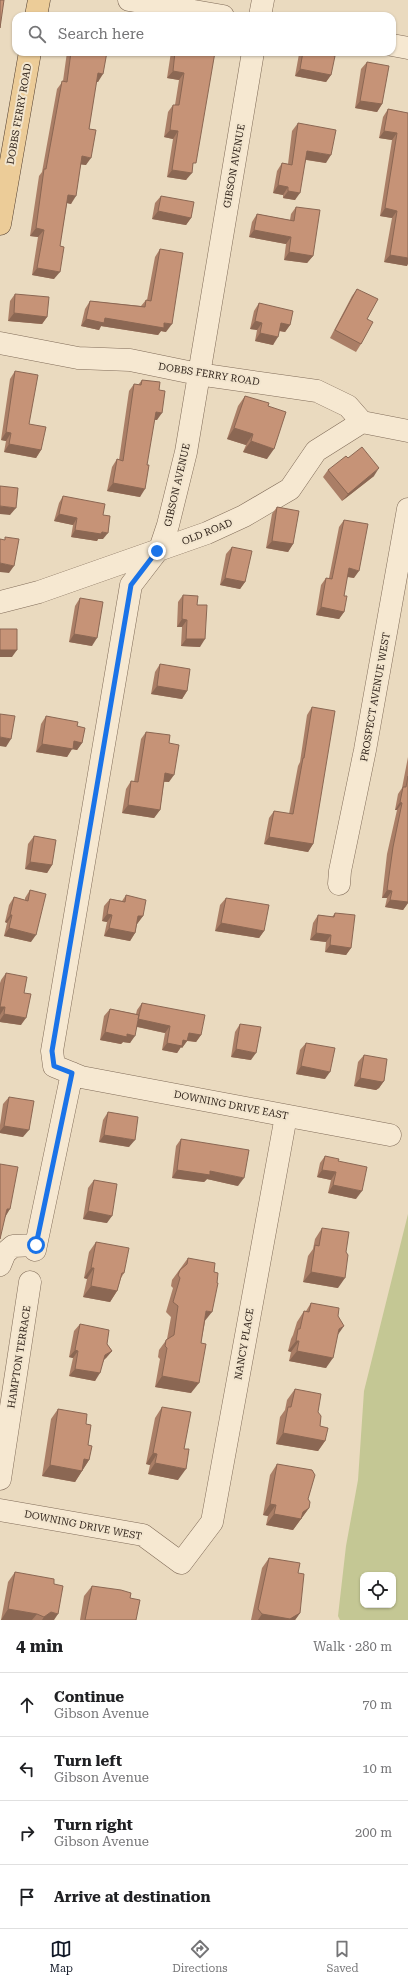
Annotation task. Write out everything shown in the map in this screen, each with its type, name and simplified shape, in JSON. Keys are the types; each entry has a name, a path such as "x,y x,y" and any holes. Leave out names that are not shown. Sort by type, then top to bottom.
{"main road":[{"path":"37,12 39,0"},
{"name":"DOBBS FERRY ROAD","path":"0,224 29,56"}],"street":[{"path":"129,0 200,12"},
{"path":"261,12 263,0"},
{"path":"396,46 408,48"},
{"name":"GIBSON AVENUE","path":"72,1073 54,1066 52,1051 131,585 161,546 168,525 186,452 198,374 253,56"},
{"name":"DOBBS FERRY ROAD","path":"0,343 78,358 130,360 198,374 317,391 348,406 362,422"},
{"path":"362,422 408,431"},
{"name":"OLD ROAD","path":"0,602 39,592 157,551 207,533 238,519 290,489 316,451 362,422"},
{"name":"PROSPECT AVENUE WEST","path":"339,884 340,871 365,750 408,509"},
{"path":"0,1265 5,1253 13,1246 36,1247 72,1073"},
{"name":"DOWNING DRIVE EAST","path":"72,1073 81,1077 390,1135"},
{"name":"NANCY PLACE","path":"181,1563 212,1522 286,1116"},
{"name":"HAMPTON TERRACE","path":"0,1479 30,1282"},
{"name":"DOWNING DRIVE WEST","path":"0,1510 143,1535 181,1563"}],"green space":[{"path":"408,1214 408,1620 340,1620 338,1616 346,1546 358,1480 364,1391"}],"building":[{"path":"0,0 4,0 0,28"},
{"path":"70,56 106,56 103,74 98,73 89,129 96,130 91,158 82,156 76,196 68,195 60,246 64,247 60,272 37,268 44,230 36,228 44,169 46,169 62,81 67,82"},
{"path":"175,56 214,56 196,163 193,163 192,173 172,170 178,131 170,130 173,105 179,105 184,73 173,71"},
{"path":"302,56 335,56 331,75 300,69"},
{"path":"367,62 389,66 382,104 360,101"},
{"path":"388,109 408,113 408,258 390,255 397,211 385,208 397,133 384,131"},
{"path":"298,123 336,130 331,155 307,151 300,193 288,191 288,187 278,185 282,163 292,165"},
{"path":"161,196 194,202 191,218 158,211"},
{"path":"296,207 320,210 313,256 289,252 291,237 254,230 257,214 294,221"},
{"path":"160,249 183,253 172,324 164,323 164,328 105,318 104,323 86,319 90,301 145,307 146,300 151,301"},
{"path":"357,289 378,299 367,319 373,322 361,344 335,330"},
{"path":"15,294 49,297 47,317 14,313"},
{"path":"259,303 293,311 290,325 281,323 278,337 260,333 262,323 255,321"},
{"path":"15,371 38,375 29,424 46,427 41,450 9,444 11,433 6,432"},
{"path":"142,380 160,382 159,390 165,391 162,413 156,412 147,465 149,465 145,489 113,483 117,459 123,461 134,384 141,385"},
{"path":"245,396 269,403 268,406 286,412 274,449 251,441 253,434 234,428"},
{"path":"362,447 379,468 348,494 328,470 346,456 348,458"},
{"path":"0,486 18,488 16,508 0,506"},
{"path":"63,496 105,504 103,515 110,516 108,533 102,532 101,534 75,530 77,518 59,514"},
{"path":"277,507 299,511 293,544 272,541"},
{"path":"344,520 368,524 359,571 349,568 344,596 347,596 344,612 321,607 326,578 332,579"},
{"path":"5,537 19,539 14,566 0,563 0,539 5,540"},
{"path":"232,547 252,551 245,582 225,578"},
{"path":"183,595 198,596 197,605 207,605 205,639 186,639 187,620 182,619"},
{"path":"80,598 103,602 97,638 74,634"},
{"path":"0,629 17,629 17,650 0,650"},
{"path":"160,664 190,669 187,691 157,686"},
{"path":"312,707 335,711 313,844 269,837 274,811 293,814"},
{"path":"0,714 15,716 11,739 0,737"},
{"path":"46,716 78,722 77,726 85,728 82,743 74,741 73,749 42,744"},
{"path":"146,732 170,735 169,743 179,745 174,775 165,773 160,810 128,805 131,781 138,782"},
{"path":"408,776 408,902 390,900 392,891 387,890 393,847 402,803 400,802 403,787 406,787"},
{"path":"34,836 56,840 52,865 30,862"},
{"path":"30,890 46,894 36,935 9,928 14,897 28,901"},
{"path":"126,895 146,900 143,916 138,916 135,933 109,928 112,915 107,914 110,899 125,902"},
{"path":"226,898 269,905 264,931 221,923"},
{"path":"335,913 355,915 351,948 330,945 331,935 316,933 318,915 334,917"},
{"path":"6,973 27,977 24,993 31,994 26,1018 4,1014 5,1007 0,1007"},
{"path":"142,1003 205,1015 201,1035 189,1033 187,1041 183,1040 182,1046 167,1043 170,1026 138,1019"},
{"path":"110,1009 139,1015 135,1036 127,1034 127,1037 105,1032"},
{"path":"240,1024 261,1027 256,1053 236,1049"},
{"path":"306,1043 335,1048 330,1072 301,1066"},
{"path":"364,1055 387,1059 384,1081 382,1082 360,1078"},
{"path":"9,1097 34,1101 29,1130 4,1126"},
{"path":"108,1112 138,1117 135,1140 104,1135"},
{"path":"181,1139 249,1150 244,1178 210,1171 210,1175 177,1170"},
{"path":"325,1156 339,1159 338,1161 367,1167 362,1191 333,1185 336,1172 322,1170"},
{"path":"0,1164 18,1167 10,1209 7,1209 0,1239"},
{"path":"94,1180 117,1184 112,1216 88,1211"},
{"path":"322,1228 349,1232 346,1252 348,1255 345,1278 311,1272 315,1245 319,1246"},
{"path":"96,1242 129,1248 124,1273 122,1273 117,1291 91,1286 94,1268 91,1268"},
{"path":"188,1258 215,1263 214,1272 218,1273 218,1283 212,1312 206,1311 201,1343 206,1344 199,1383 162,1376 167,1348 165,1346 166,1340 174,1335 178,1306 173,1302 180,1278 178,1275 180,1270 187,1264"},
{"path":"311,1303 339,1308 338,1316 344,1326 339,1329 333,1358 297,1351 299,1341 296,1341 298,1329 300,1329 304,1311 309,1312"},
{"path":"80,1324 109,1330 107,1344 112,1351 105,1355 100,1373 75,1369 78,1351 75,1350"},
{"path":"295,1389 321,1394 318,1412 321,1416 320,1426 328,1428 325,1441 283,1433 288,1407 291,1407"},
{"path":"162,1407 191,1412 184,1449 189,1449 186,1469 155,1463 157,1454 153,1453"},
{"path":"58,1409 87,1414 86,1424 91,1425 88,1445 92,1446 89,1460 84,1459 82,1471 50,1465"},
{"path":"277,1464 312,1470 315,1475 308,1499 310,1502 309,1508 303,1512 301,1519 274,1514 276,1505 270,1504"},
{"path":"269,1558 300,1563 298,1573 304,1574 300,1613 290,1619 262,1614 258,1609"},
{"path":"15,1572 54,1579 54,1584 63,1586 58,1614 51,1612 44,1617 37,1614 8,1609"},
{"path":"92,1586 131,1593 130,1598 140,1600 136,1620 85,1620"}],"route":[{"path":"36,1245 72,1073 54,1066 52,1051 131,585 157,551"}]}
